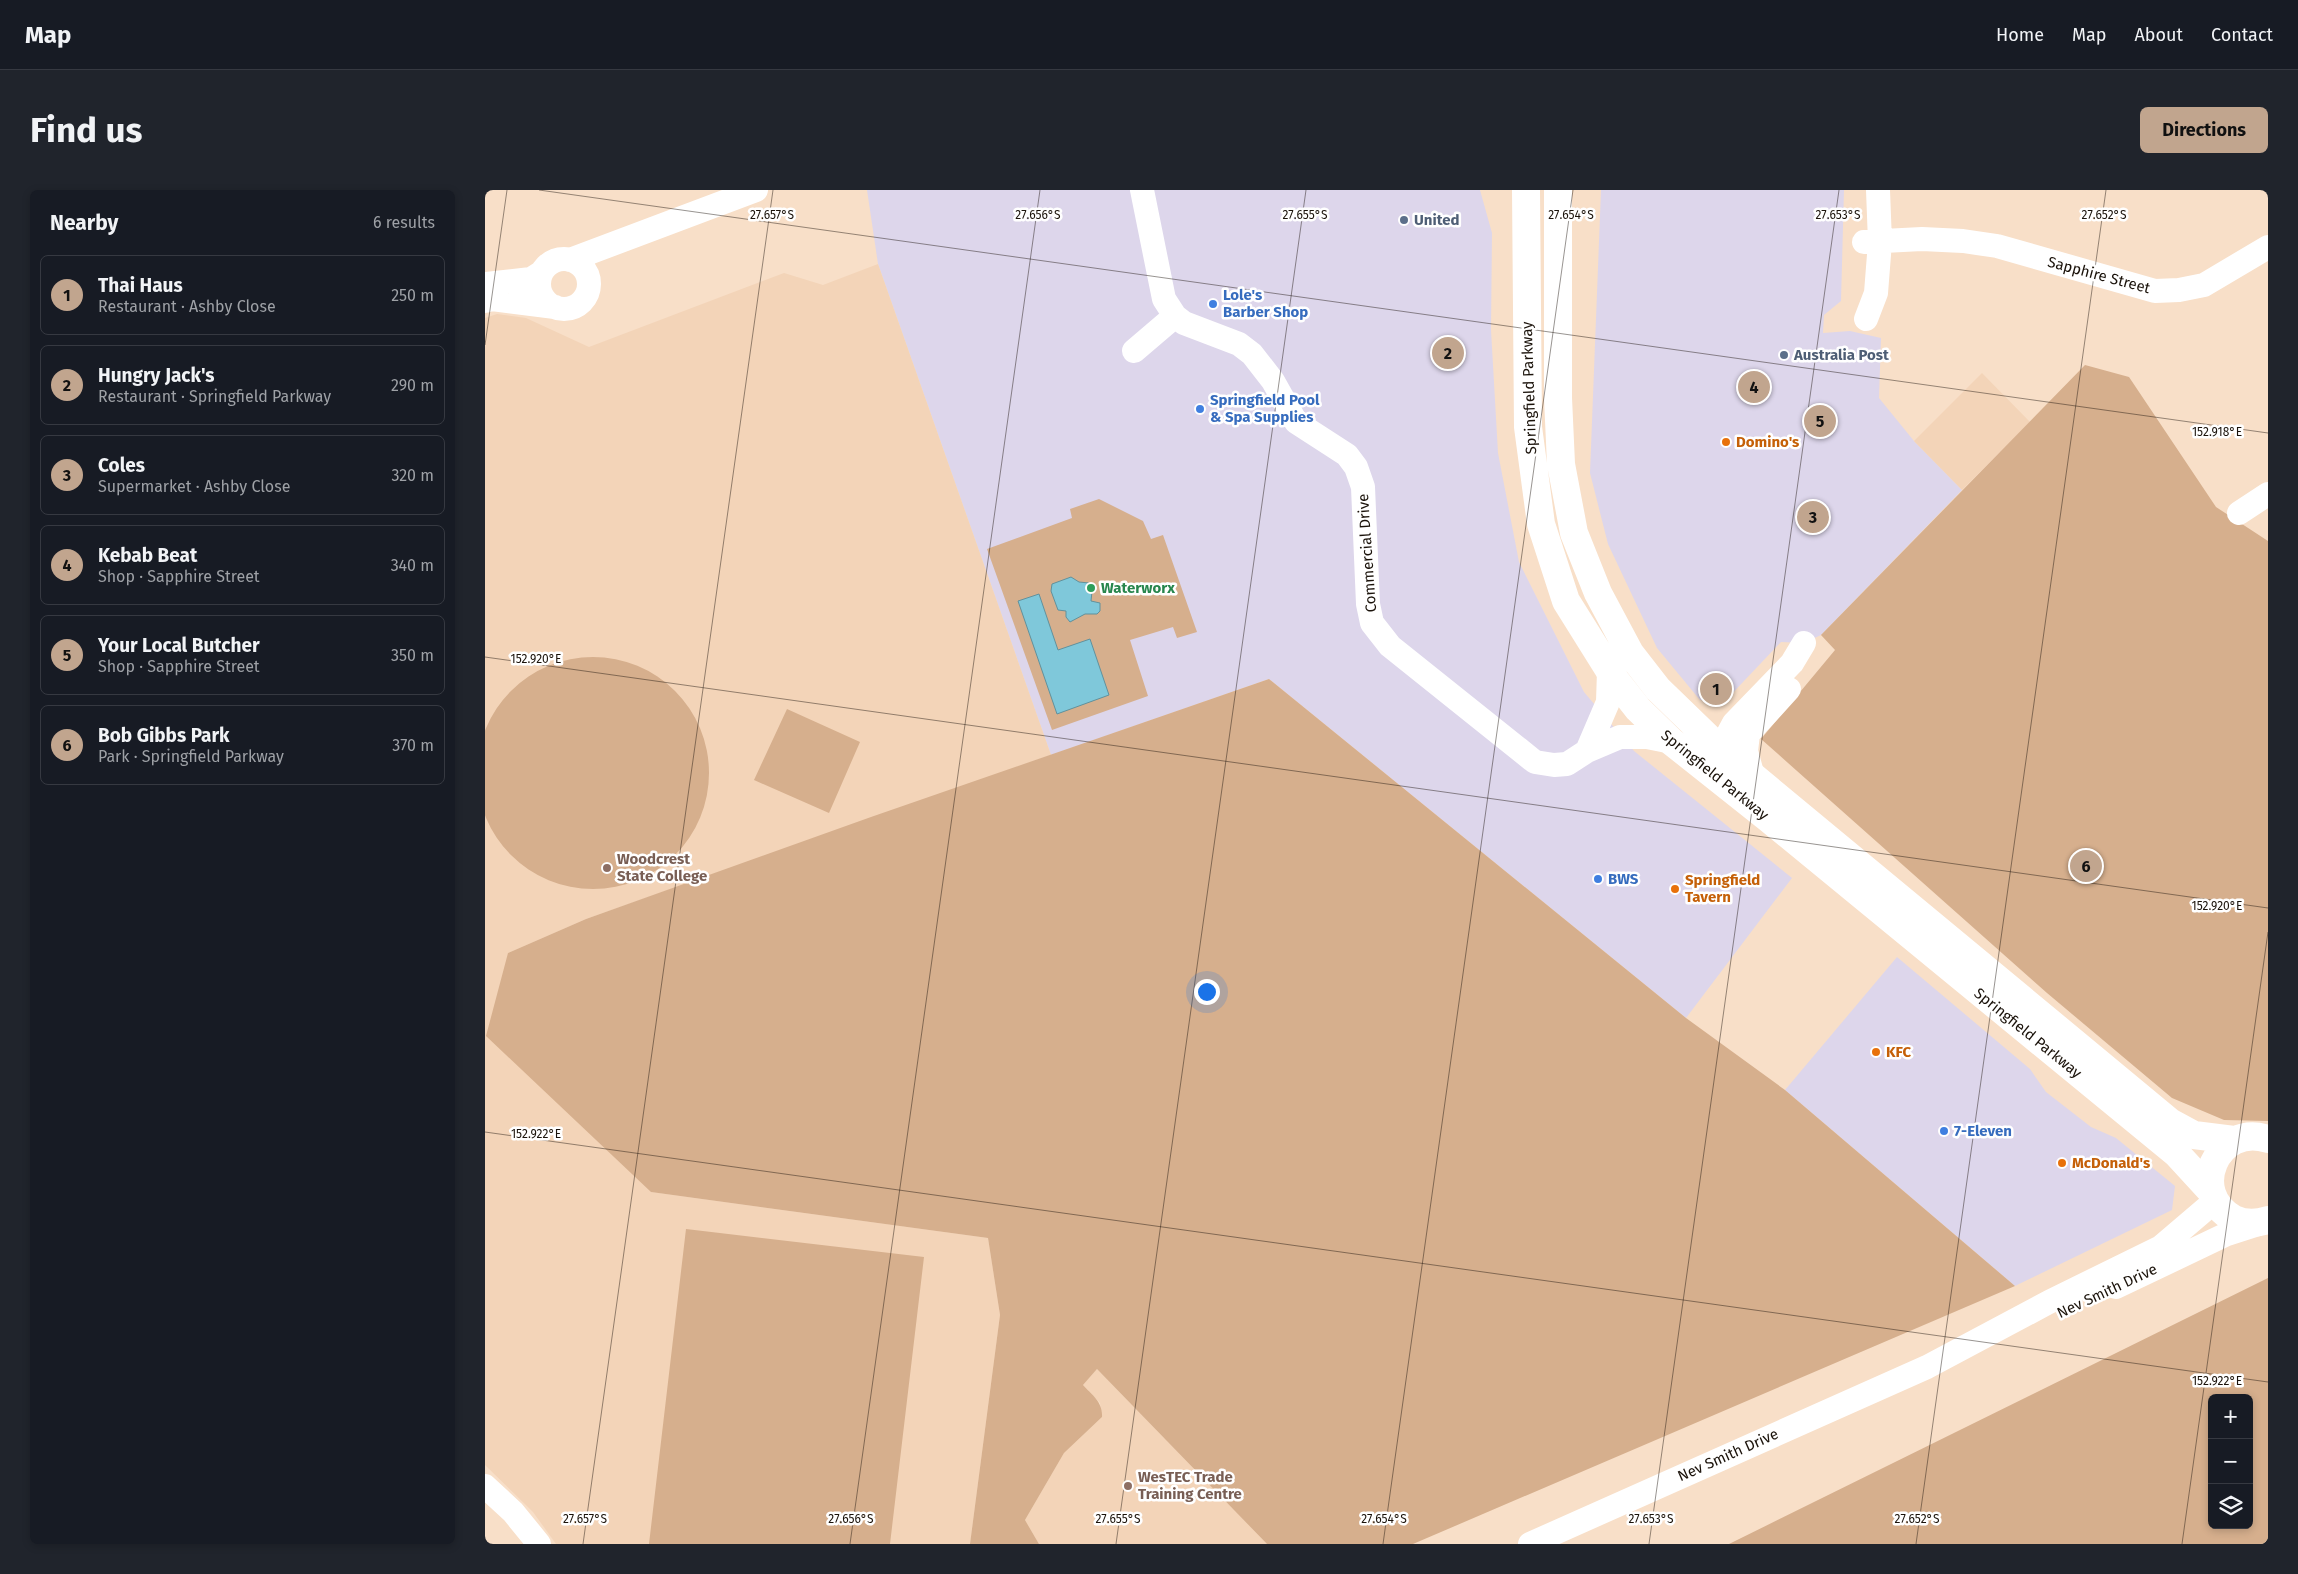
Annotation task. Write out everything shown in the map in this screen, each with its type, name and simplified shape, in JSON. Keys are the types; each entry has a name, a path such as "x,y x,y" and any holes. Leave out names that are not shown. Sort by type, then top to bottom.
{"main road":[{"name":"Springfield Parkway","path":"1526,190 1528,426 1541,524 1566,601 1609,671 1638,709 1672,742 2177,1154 2226,1214 2241,1222 2263,1222"},
{"name":"Springfield Parkway","path":"1558,190 1558,398 1561,455 1574,533 1598,593 1630,653 1657,689 1720,749 2170,1122 2194,1135 2234,1140 2247,1136 2268,1139"},
{"path":"2213,1196 2210,1176 2214,1162 2222,1149 2234,1140"}],"street":[{"path":"485,284 525,280 542,272 555,261 570,260 756,190"},
{"path":"1134,351 1175,316 1164,299 1142,190"},
{"name":"Sapphire Street","path":"1869,194 1903,232 1922,239"},
{"name":"Sapphire Street","path":"1869,194 1872,242 1922,239 1963,241 1997,246 2155,291 2179,290 2204,285 2268,247"},
{"path":"485,301 492,300 569,308 577,305 586,296 612,243"},
{"path":"570,260 584,268 588,276 589,288"},
{"path":"542,272 539,285 541,294 548,303 555,307"},
{"name":"Commercial Drive","path":"1175,316 1184,323 1239,344 1251,354 1273,381 1296,422 1347,455 1357,466 1363,487 1368,604 1372,623 1390,646 1535,762 1567,764 1587,751 1620,737 1647,736 1672,742"},
{"path":"2239,513 2268,494"},
{"path":"1752,774 1746,751 1748,734 1805,672 1808,658 1804,643 1791,663 1734,723 1720,749 1723,763 1738,784 1787,824 1789,836"},
{"path":"1587,751 1608,702 1609,671"},
{"path":"1695,726 1734,723"},
{"name":"Nev Smith Drive","path":"1530,1544 1927,1367 2049,1302 2161,1247 2213,1196"},
{"name":"Nev Smith Drive","path":"1927,1367 1988,1346 2227,1234 2263,1222"},
{"path":"485,1486 513,1512 539,1544"}],"shaded area":[{"path":"867,190 1480,190 1492,233 1491,330 1498,453 1519,562 1584,692 1634,751 1792,878 1686,1018 1269,679 1051,755 878,264"},
{"path":"1601,190 1844,190 1841,301 1824,315 1823,333 1850,331 1881,338 1879,398 1914,441 1962,490 1821,635 1804,643 1781,642 1725,701 1700,700 1657,648 1608,544 1590,473"},
{"name":"Woodcrest State College","path":"878,264 1051,755 586,919 508,953 651,1192 988,1238 1000,1315 970,1544 556,1544 533,1512 485,1465 485,318 497,314 526,318 589,347 784,273 823,285"},
{"path":"2085,365 2129,377 2216,507 2268,541 2268,1121 2224,1120 2172,1098 2047,993 1761,739 1835,650 1821,635"},
{"path":"1982,373 2030,422 1962,490 1914,441"},
{"name":"Waterworx","path":"1099,499 1143,521 1151,539 1163,535 1197,632 1177,638 1173,627 1130,640 1148,696 1052,730 987,549 1072,518 1070,509"},
{"path":"593,657 616,659 648,671 667,683 683,699 695,718 704,739 709,773 707,796 695,828 683,847 667,863 648,875 627,884 593,889 570,887 538,875 519,863 503,847 491,828 482,807 477,773 479,750 491,718 503,699 519,683 538,671 559,662"},
{"path":"1269,679 1686,1018 1785,1090 2015,1286 1413,1544 1267,1544 1097,1369 1083,1385 1099,1403 1102,1417 1064,1453 1025,1520 1039,1544 970,1544 1000,1315 988,1238 651,1192 486,1036 508,953 586,919 871,817"},
{"path":"787,709 860,742 829,813 754,780"},
{"path":"1897,957 2030,1069 2046,1092 2091,1127 2116,1138 2175,1186 2172,1210 2015,1286 1785,1090"},
{"path":"686,1229 924,1257 890,1544 649,1544"},
{"path":"2268,1278 2268,1544 1729,1544"},
{"name":"WesTEC Trade Training Centre","path":"1097,1369 1267,1544 1039,1544 1025,1520 1064,1453 1102,1417 1100,1403 1083,1385"}],"water":[{"path":"1071,577 1079,582 1089,583 1092,591 1091,601 1100,603 1100,611 1097,614 1085,614 1070,622 1066,617 1066,611 1058,610 1051,591 1052,584"},
{"path":"1039,594 1058,650 1090,639 1109,695 1057,714 1018,601"}],"place":[{"name":"United","path":"1404,220"},
{"name":"Lole's Barber Shop","path":"1213,304"},
{"name":"Hungry Jack's","path":"1448,353"},
{"name":"Australia Post","path":"1784,355"},
{"name":"Kebab Beat","path":"1754,387"},
{"name":"Springfield Pool & Spa Supplies","path":"1200,409"},
{"name":"Your Local Butcher","path":"1820,421"},
{"name":"Domino's","path":"1726,442"},
{"name":"Coles","path":"1813,517"},
{"name":"Waterworx","path":"1091,588"},
{"name":"Thai Haus","path":"1716,689"},
{"name":"Bob Gibbs Park","path":"2086,866"},
{"name":"Woodcrest State College","path":"607,868"},
{"name":"BWS","path":"1598,879"},
{"name":"Springfield Tavern","path":"1675,889"},
{"name":"KFC","path":"1876,1052"},
{"name":"7-Eleven","path":"1944,1131"},
{"name":"McDonald's","path":"2062,1163"},
{"name":"WesTEC Trade Training Centre","path":"1128,1486"}]}
